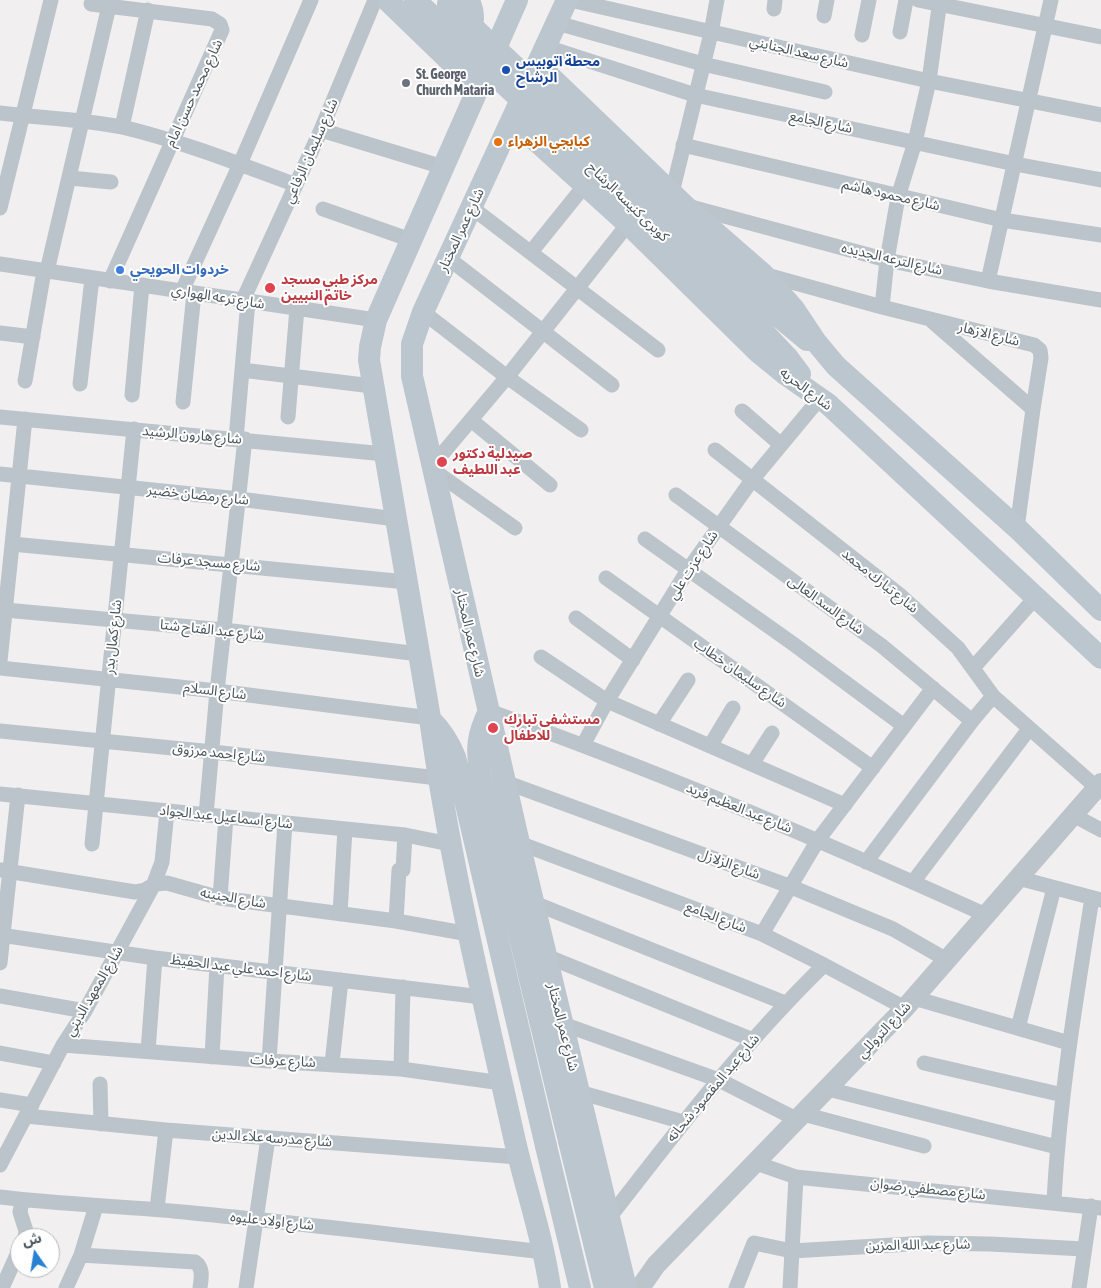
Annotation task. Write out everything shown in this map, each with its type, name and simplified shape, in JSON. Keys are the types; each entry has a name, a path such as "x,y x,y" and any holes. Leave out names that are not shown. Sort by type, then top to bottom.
{"main road":[{"path":"386,0 448,10 502,34"},
{"name":"كوبرى كنيسه الرشاح","path":"415,0 448,10 550,127 755,323 788,358 815,395"},
{"path":"517,0 376,320 369,360 450,844 518,1157 541,1244 550,1288"},
{"name":"شارع عمر المختار","path":"569,0 423,312 412,344 412,376 519,843 625,1285"},
{"path":"448,10 478,88"},
{"path":"542,56 563,90 678,199 763,274 794,309 826,354 846,376 1017,528 1101,610"},
{"path":"550,127 526,126 525,113 530,101 541,91 556,88 563,90"},
{"name":"شارع الحريه","path":"512,119 550,127 585,185 628,224 758,352 815,395 1101,658"},
{"name":"كوبرى كنيسه الرشاح","path":"550,127 826,354"},
{"path":"489,711 479,732 477,755 480,772 605,1288"},
{"path":"430,718 441,729 455,757 580,1288"},
{"path":"541,1244 582,1236 609,1218"}],"street":[{"path":"0,208 50,0"},
{"path":"183,402 188,292 310,0"},
{"name":"شارع سليمان الرفاعي","path":"206,815 217,691 239,499 245,301 321,130 375,0"},
{"name":"شارع سعد الجنايني","path":"569,0 929,81 1101,115"},
{"path":"678,199 683,145 717,0"},
{"path":"824,16 827,0"},
{"path":"862,36 869,0"},
{"path":"900,32 906,0"},
{"path":"918,0 940,2 1101,37"},
{"path":"988,281 1052,0"},
{"path":"882,307 887,260 898,197 915,142 929,81 940,2"},
{"name":"شارع محمد حسن امام","path":"91,4 212,19 218,22 221,27 221,34 110,281"},
{"path":"25,381 46,271 84,121 109,6"},
{"path":"122,128 148,10"},
{"path":"557,23 702,64 825,92"},
{"name":"شارع الجامع","path":"542,56 695,95 1015,164 1101,180"},
{"path":"0,112 84,121 122,128 240,164 296,186"},
{"path":"321,130 443,167"},
{"name":"شارع محمود هاشم","path":"683,145 1002,220 1101,236"},
{"path":"70,178 111,182"},
{"path":"531,252 585,185"},
{"name":"شارع الترعه الجديده","path":"678,199 887,260 988,281 1101,300"},
{"path":"471,207 658,350"},
{"path":"323,209 411,240"},
{"path":"515,528 432,468 628,224"},
{"path":"448,258 612,385"},
{"name":"شارع ترعه الهواري","path":"0,264 376,320"},
{"name":"شارع الازهار","path":"763,274 1037,347 1041,358 1017,528"},
{"path":"80,384 92,278"},
{"path":"132,395 142,285"},
{"path":"288,417 297,308"},
{"path":"423,312 507,377 581,430"},
{"path":"929,319 1033,409"},
{"path":"0,333 33,337"},
{"path":"242,370 372,386"},
{"name":"شارع عزت علي","path":"584,745 607,701 688,570 718,526 815,395"},
{"path":"742,411 780,444"},
{"name":"شارع هارون الرشيد","path":"0,417 384,454"},
{"path":"0,661 5,610 4,592 8,537 19,476 25,420"},
{"path":"471,420 550,485"},
{"name":"شارع كمال بدر","path":"92,844 134,430"},
{"name":"شارع تبارك محمد","path":"716,450 901,596 958,648 993,696 1029,729 1099,786"},
{"name":"شارع رمضان خضير","path":"0,474 239,499 396,519"},
{"name":"شارع السد العالى","path":"676,495 882,646 972,721"},
{"name":"شارع مسجد عرفات","path":"8,537 121,554 407,582"},
{"path":"645,539 792,643 904,726"},
{"name":"شارع سليمان خطاب","path":"606,578 873,768"},
{"path":"973,668 1036,597"},
{"name":"شارع عبد الفتاح شتا","path":"5,610 224,630 419,654"},
{"path":"576,618 633,660"},
{"path":"541,658 607,701 845,805"},
{"name":"شارع السلام","path":"0,668 217,691 430,718"},
{"path":"659,724 688,680"},
{"path":"762,934 818,840 933,688"},
{"path":"866,862 993,696"},
{"path":"710,746 732,708"},
{"name":"شارع عبد العظيم فريد","path":"489,711 584,745 818,840 986,915"},
{"path":"913,882 1029,729"},
{"name":"شارع احمد مرزوق","path":"0,731 213,752 438,778"},
{"path":"752,764 772,733"},
{"name":"شارع الزلازل","path":"505,782 789,886 893,929 947,960"},
{"name":"شارع التروللي","path":"625,1285 642,1267 656,1265 910,1003 1099,786"},
{"name":"شارع اسماعيل عبد الجواد","path":"0,794 405,835 450,844"},
{"path":"0,963 5,871 18,795"},
{"name":"شارع المعهد الديني","path":"0,1165 4,1149 29,1111 63,1045 85,1011 153,886 162,862 167,811"},
{"path":"1073,815 1101,830"},
{"path":"220,898 226,817"},
{"path":"269,1061 285,823"},
{"path":"340,914 346,829"},
{"path":"396,921 399,870 403,870 405,835"},
{"name":"شارع الجامع","path":"519,843 762,934 824,965 910,1003 1018,1028 1070,1044"},
{"name":"شارع الجنينه","path":"5,871 125,891 141,891 161,883 167,883 220,898 396,921 470,934"},
{"path":"1018,878 1096,899 1070,1044 1057,1147 1054,1202"},
{"path":"1018,1028 1054,888"},
{"path":"534,903 785,1002"},
{"name":"شارع احمد علي عبد الحفيظ","path":"2,935 155,958 482,997"},
{"path":"546,956 753,1040"},
{"path":"148,1051 155,958"},
{"path":"212,1057 217,965"},
{"name":"شارع عبد المقصود شحاته","path":"609,1218 684,1122 785,1002 824,965"},
{"path":"332,1064 341,980"},
{"path":"401,1069 403,987"},
{"path":"0,996 85,1011"},
{"path":"563,1024 719,1080 801,1117 924,1146"},
{"name":"شارع عرفات","path":"63,1045 401,1069 502,1083"},
{"path":"0,1053 54,1062"},
{"path":"924,1063 1063,1095"},
{"path":"100,1084 101,1124"},
{"path":"828,1089 1057,1147"},
{"path":"579,1092 684,1122"},
{"name":"شارع مدرسه علاء الدين","path":"0,1100 29,1111 101,1124 518,1157"},
{"path":"157,1209 166,1130"},
{"path":"246,1288 268,1138"},
{"name":"شارع مصطفي رضوان","path":"756,1163 796,1177 1096,1207"},
{"path":"790,1288 796,1177"},
{"name":"شارع اولاد عليوه","path":"0,1197 96,1206 157,1209 541,1244"},
{"path":"22,1200 20,1212 25,1228"},
{"path":"66,1288 81,1255 96,1206"},
{"path":"1079,1288 1084,1249 1096,1207"},
{"name":"شارع عبد الله المزين","path":"736,1288 753,1244 792,1251 927,1243 1084,1249"},
{"path":"81,1255 195,1262 198,1264 202,1275 200,1288"},
{"path":"2,1288 10,1270"}],"place":[{"name":"محطة اتوبيس الرشاح","path":"506,70"},
{"name":"St. George Church Mataria","path":"406,83"},
{"name":"كبابجي الزهراء","path":"498,142"},
{"name":"خردوات الحويحي","path":"120,270"},
{"name":"مركز طبي مسجد خاتم النبيين","path":"270,288"},
{"name":"صيدلية دكتور عبد اللطيف","path":"442,462"},
{"name":"مستشفى تبارك للاطفال","path":"493,728"}]}
